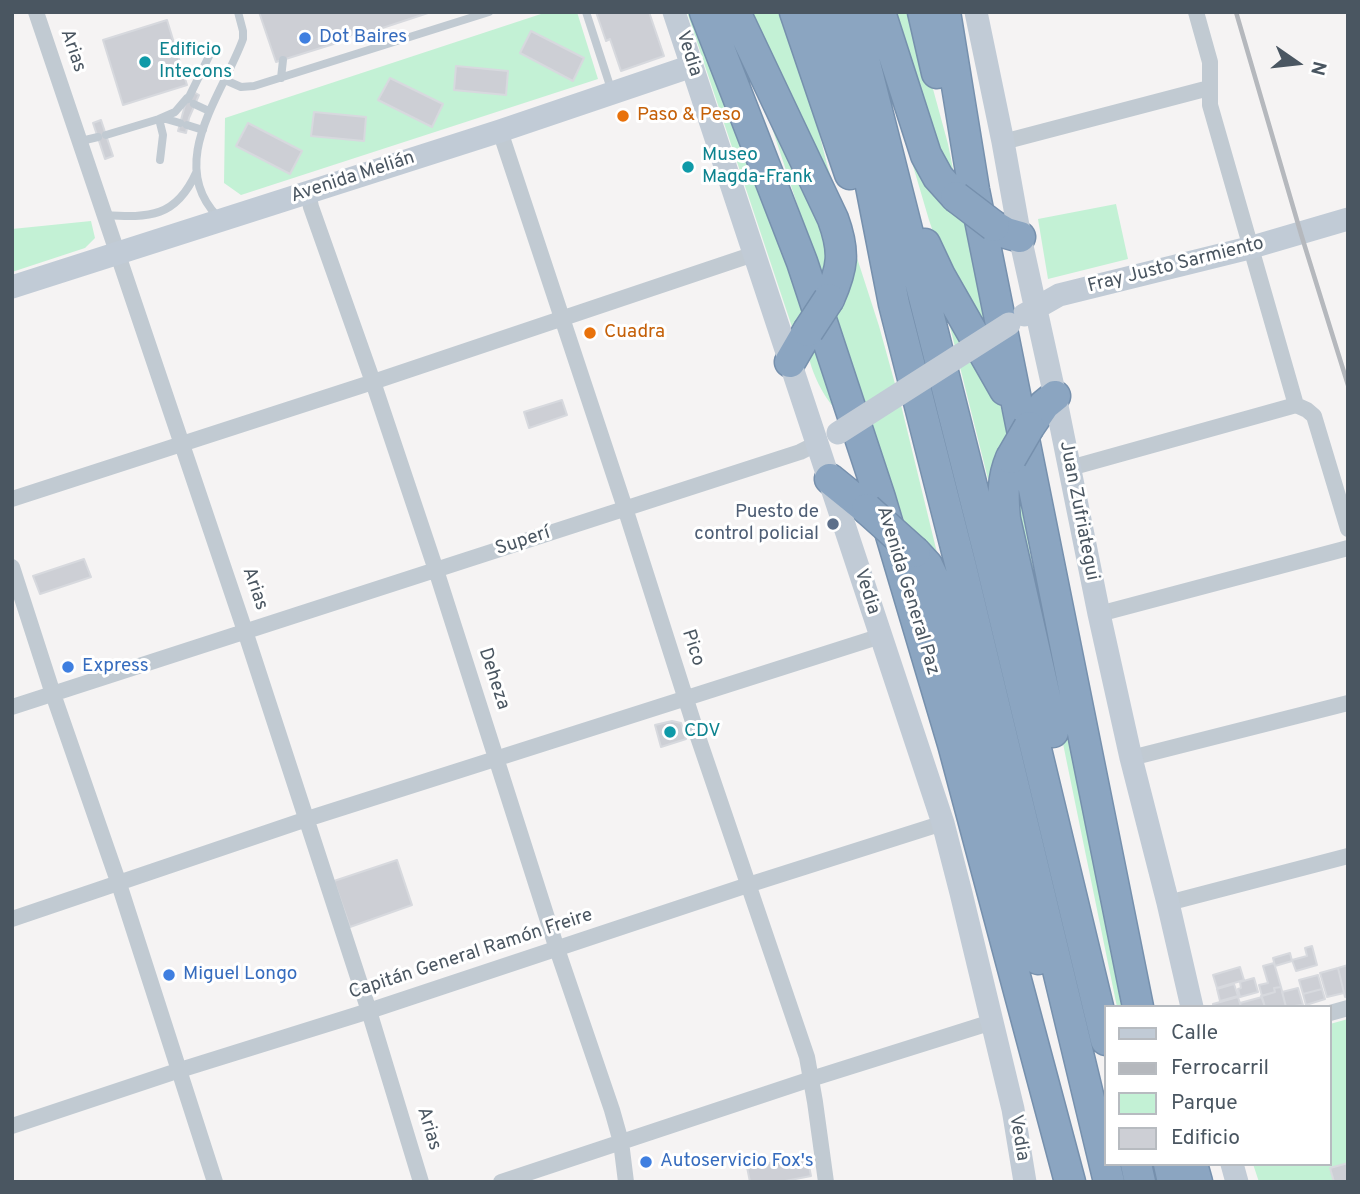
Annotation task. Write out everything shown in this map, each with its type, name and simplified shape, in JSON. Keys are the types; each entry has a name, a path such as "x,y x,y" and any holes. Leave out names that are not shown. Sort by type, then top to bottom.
{"highway":[{"path":"795,12 894,304"},
{"path":"826,12 870,180 894,304 961,567 1104,1162"},
{"path":"852,12 990,558 1104,1032"},
{"path":"880,12 926,155 938,177 965,194 1007,232"},
{"path":"923,12 965,194 1026,428 1138,1005"},
{"path":"945,12 965,194"},
{"path":"716,15 833,219 840,238 842,258 830,299 790,362"},
{"name":"Avenida General Paz","path":"716,15 880,498 953,744 1070,1182"},
{"path":"893,171 940,276 1026,428"},
{"path":"1055,397 1044,405 1026,428 1011,458 1003,482 1005,519 1080,857 1092,981"},
{"path":"830,480 915,552 927,565 935,582 1024,919 1086,1088"},
{"path":"1118,904 1150,1005"},
{"path":"1003,926 1023,1069 1049,1182"}],"street":[{"name":"Arias","path":"36,12 246,631 369,1011 421,1182"},
{"name":"Vedia","path":"674,12 943,823 1013,1109 1025,1182"},
{"name":"Juan Zufriategui","path":"976,12 1003,142 1007,232 1035,309 1131,758 1192,1005"},
{"path":"1196,12 1210,62 1210,105 1296,405"},
{"name":"Avenida Melián","path":"12,287 500,131 623,84 692,66"},
{"path":"1003,142 1209,88"},
{"name":"Pico","path":"500,131 807,1057 826,1182"},
{"name":"Deheza","path":"308,193 436,570 557,949 612,1110 621,1142 626,1182"},
{"name":"Fray Justo Sarmiento","path":"1009,324 1059,295 1249,248 1348,219"},
{"path":"12,499 754,254"},
{"name":"Superí","path":"12,707 800,452 838,433 1009,324"},
{"path":"1070,468 1296,405 1314,416 1348,529"},
{"path":"1100,614 1348,548"},
{"path":"12,566 215,1182"},
{"path":"12,919 307,820 881,636"},
{"path":"1131,758 1348,703"},
{"name":"Capitán General Ramón Freire","path":"12,1126 943,823"},
{"path":"1168,903 1348,856"},
{"path":"501,1182 992,1022"}],"lane":[{"path":"220,219 206,203 200,189 197,173 198,149 209,111 243,39 238,12"},
{"path":"225,80 241,87 254,86 489,12"},
{"path":"586,12 623,84"},
{"path":"81,141 175,112 190,100 213,48"},
{"path":"281,78 283,60"},
{"path":"190,100 209,111"},
{"path":"159,119 203,130"},
{"path":"159,119 163,135 160,160"},
{"path":"114,120 118,131"},
{"path":"106,215 146,216 164,210 183,197 197,173"}],"green space":[{"path":"547,12 577,12 598,79 241,195 224,183 225,118"},
{"path":"687,12 694,12 806,319 793,330"},
{"path":"745,12 783,12 804,74 828,168 879,326 948,598 902,530 833,307 845,284"},
{"path":"886,12 912,12 948,144 956,184 941,167"},
{"path":"755,76 832,242 825,289"},
{"path":"888,81 966,211 996,348 948,276"},
{"path":"1116,204 1128,259 1048,279 1038,219"},
{"path":"91,221 95,238 85,248 12,272 12,229"},
{"path":"944,303 998,398 1011,442 997,515"},
{"path":"813,339 835,408 812,368 809,356"},
{"path":"1015,472 1055,674 1080,776 1128,1005 1117,1005 1021,548"},
{"path":"1348,1019 1348,1182 1259,1182 1254,1166 1332,1166 1332,1023"}],"building":[{"name":"Dot Baires","path":"259,12 431,12 355,37 354,34 339,39 340,42 276,62"},
{"path":"596,12 649,12 664,56 621,71 610,39 606,41"},
{"name":"Edificio Intecons","path":"167,20 187,85 123,105 103,40"},
{"path":"531,31 584,58 573,81 520,53"},
{"path":"456,66 508,71 506,95 454,90"},
{"path":"390,78 443,104 432,127 378,100"},
{"path":"192,91 199,95 186,133 178,131"},
{"path":"314,112 366,117 364,141 311,136"},
{"path":"101,120 113,156 105,159 93,123"},
{"path":"248,123 302,151 290,174 236,146"},
{"path":"562,400 567,415 529,428 524,412"},
{"path":"84,559 91,577 40,594 33,576"},
{"name":"CDV","path":"672,721 681,723 686,739 661,747 655,725"},
{"path":"397,860 412,905 350,927 334,881"},
{"path":"1312,946 1317,965 1296,971 1292,960 1307,956 1305,948"},
{"path":"1290,953 1292,961 1275,966 1273,958"},
{"path":"1274,963 1281,987 1262,996 1259,985 1268,983 1263,966"},
{"path":"1348,965 1348,996 1345,997 1338,968"},
{"path":"1240,967 1244,980 1217,988 1213,975"},
{"path":"1338,968 1344,993 1327,997 1320,973"},
{"path":"1318,975 1322,989 1303,994 1299,980"},
{"path":"1254,978 1258,992 1240,997 1240,982"},
{"path":"1234,984 1238,996 1220,1001 1217,989"},
{"path":"1281,987 1286,1005 1264,1005 1261,996 1275,992 1274,988"},
{"path":"1298,988 1303,1005 1285,1005 1282,992"},
{"path":"1322,989 1325,999 1306,1005 1303,994"},
{"path":"1238,997 1240,1005 1213,1005"},
{"path":"1262,997 1264,1005 1240,1005"},
{"path":"807,1156 811,1176 780,1182 750,1182 747,1167"},
{"path":"1348,1163 1348,1182 1334,1182 1330,1168"}],"railway":[{"path":"1236,12 1348,385"}],"place":[{"name":"Dot Baires","path":"305,38"},
{"name":"Edificio Intecons","path":"145,62"},
{"name":"Paso & Peso","path":"623,116"},
{"name":"Museo Magda-Frank","path":"688,167"},
{"name":"Cuadra","path":"590,333"},
{"name":"Puesto de control policial","path":"833,524"},
{"name":"Express","path":"68,667"},
{"name":"CDV","path":"670,732"},
{"name":"Miguel Longo","path":"169,975"},
{"name":"Autoservicio Fox's","path":"646,1162"}]}
